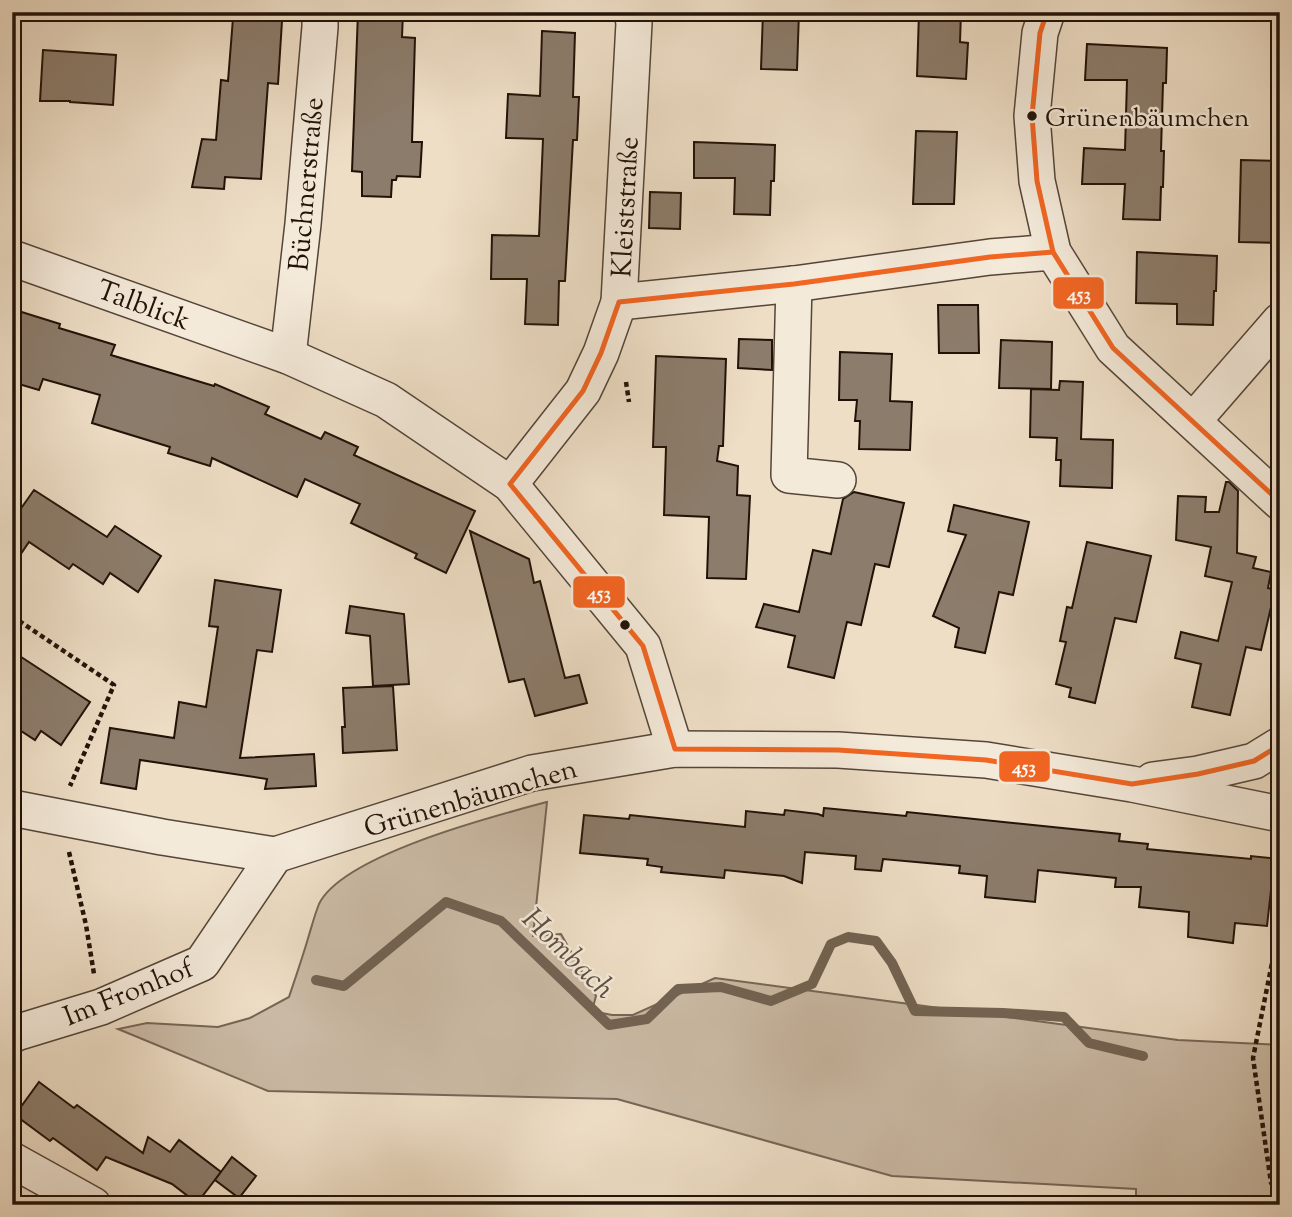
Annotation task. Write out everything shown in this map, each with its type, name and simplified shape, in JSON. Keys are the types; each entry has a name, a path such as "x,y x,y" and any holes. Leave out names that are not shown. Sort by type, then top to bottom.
{"street":[{"name":"Büchnerstraße","path":"288,356 304,211 320,12"},
{"path":"1047,12 1040,33 1032,117 1037,181 1053,252 1113,348 1280,502"},
{"name":"Kleiststraße","path":"510,484 583,391 601,353 619,302 633,18"},
{"path":"619,302 794,284 990,257 1053,252"},
{"name":"Talblick","path":"12,258 288,356 386,400 510,484 643,646 675,749"},
{"path":"794,284 789,475 838,480"},
{"path":"1193,421 1280,321"},
{"name":"Grünenbäumchen","path":"12,808 162,837 275,855 532,773 675,749 838,750 986,760 1132,783 1280,814"},
{"path":"1132,783 1198,774 1267,753 1280,798"},
{"name":"Im Fronhof","path":"12,1035 101,1007 202,963 275,855"},
{"path":"12,1160 93,1205"}],"path":[{"path":"626,384 629,402"},
{"path":"12,616 114,685 68,817 67,843 101,1007"},
{"path":"1280,940 1253,1058 1271,1183 1280,1195"}],"shaded area":[{"path":"547,802 533,936 561,934 596,996 592,1011 633,1015 715,978 1178,1040 1280,1045 1280,1205 1136,1205 1136,1189 892,1176 617,1099 268,1091 118,1029 147,1023 218,1027 250,1018 289,997 319,904 334,886 357,869 422,840"}],"building":[{"path":"358,12 403,12 402,37 415,38 412,142 422,142 420,177 397,176 396,180 392,180 391,197 362,196 362,172 352,171"},
{"path":"763,12 799,12 797,70 761,69"},
{"path":"919,12 961,12 960,42 968,43 966,79 917,76"},
{"path":"233,18 282,21 278,84 268,83 261,179 225,177 224,189 192,187 202,139 216,140 221,80 228,81"},
{"path":"542,31 575,33 573,97 579,97 577,140 573,140 565,281 559,281 558,325 525,324 527,279 491,279 492,235 539,236 543,139 506,138 508,94 540,96"},
{"path":"1087,44 1167,48 1166,83 1163,83 1161,151 1164,151 1160,220 1123,219 1125,184 1082,184 1084,148 1125,150 1127,80 1085,80"},
{"path":"43,50 116,55 113,105 40,101"},
{"path":"916,131 957,132 954,204 913,204"},
{"path":"694,142 775,145 770,215 734,214 735,178 694,178"},
{"path":"1241,160 1280,161 1280,243 1239,242"},
{"path":"650,192 681,193 680,229 649,228"},
{"path":"1137,252 1217,256 1213,325 1177,324 1177,304 1136,303"},
{"path":"938,305 978,305 979,353 939,353"},
{"path":"12,309 60,324 59,328 115,345 111,355 214,386 215,384 269,407 265,414 321,439 325,432 358,447 354,455 475,511 446,573 415,558 417,554 351,523 360,504 305,479 297,497 212,458 210,466 168,453 170,447 92,423 100,395 43,379 39,390 12,382"},
{"path":"739,339 772,340 772,370 738,368"},
{"path":"1001,340 1052,342 1051,389 999,388"},
{"path":"840,352 892,354 890,401 912,402 910,450 859,449 860,421 855,421 857,400 839,400"},
{"path":"656,356 726,359 723,446 719,446 717,461 738,466 737,495 750,496 746,579 707,578 709,517 664,515 666,447 653,447"},
{"path":"1060,381 1083,382 1081,439 1113,440 1112,488 1060,486 1061,460 1056,460 1057,438 1030,437 1031,389 1059,390"},
{"path":"1226,482 1238,491 1237,553 1256,557 1253,568 1271,572 1268,588 1275,590 1261,650 1246,647 1230,715 1192,707 1201,664 1175,658 1181,632 1218,641 1232,582 1205,576 1211,547 1176,540 1178,496 1206,497 1205,512 1219,512"},
{"path":"34,490 107,537 115,526 161,556 138,592 110,573 103,584 73,564 69,569 29,542 12,567 12,501 22,507"},
{"path":"854,492 904,503 889,567 875,564 861,625 847,622 834,678 788,667 795,636 756,627 764,604 799,612 813,550 831,554 843,499"},
{"path":"954,505 1029,522 1013,595 999,592 985,653 955,647 959,628 933,616 966,535 948,531"},
{"path":"470,531 529,559 534,583 540,581 565,678 579,675 587,703 535,716 524,679 509,682"},
{"path":"1087,542 1151,556 1136,622 1115,618 1095,703 1069,697 1071,688 1056,684 1066,642 1060,641 1067,607 1072,608"},
{"path":"215,580 281,590 272,652 257,650 240,758 314,754 316,786 265,789 267,779 140,760 136,789 101,783 110,728 174,738 179,702 206,707 218,627 209,626"},
{"path":"350,606 404,614 409,684 373,686 370,636 346,633"},
{"path":"12,651 90,702 61,745 41,731 35,740 12,725"},
{"path":"393,686 397,750 343,753 343,688"},
{"path":"824,808 906,816 907,812 1120,834 1119,841 1148,844 1147,849 1251,859 1251,856 1280,859 1280,891 1271,890 1267,926 1235,923 1233,943 1188,937 1189,912 1139,907 1141,887 1115,887 1116,878 1038,870 1035,902 985,897 987,876 959,873 960,866 883,859 881,871 855,869 856,856 805,852 802,883 784,876 725,870 724,878 661,872 662,867 647,865 648,859 580,853 584,815 629,819 630,815 745,827 746,811 784,815 785,810 823,816"},
{"path":"39,1082 74,1108 77,1105 143,1153 148,1137 170,1152 179,1140 221,1172 197,1203 172,1184 106,1157 97,1170 15,1115"},
{"path":"232,1157 256,1176 239,1198 215,1180"}],"waterway":[{"name":"Hombach","path":"316,980 344,986 446,902 501,921 609,1025 647,1019 678,989 721,987 771,1001 812,984 831,944 848,937 876,941 892,963 915,1011 1064,1017 1089,1043 1143,1056"}],"transit line":[{"name":"453","path":"1047,12 1040,33 1032,116 1037,181 1053,252 1113,348 1280,502"},
{"name":"453","path":"1053,252 990,257 794,284 619,302 601,353 583,391 510,484 643,646 675,749 838,750 986,760 1132,784 1198,774 1254,761 1280,745"}],"place":[{"name":"Grünenbäumchen","path":"1032,116"}]}
